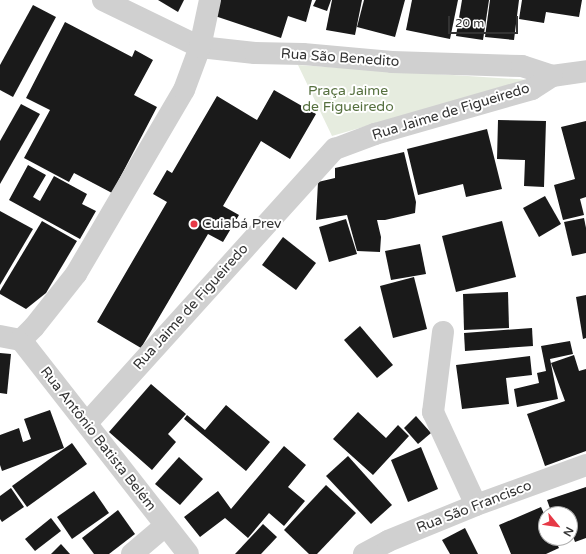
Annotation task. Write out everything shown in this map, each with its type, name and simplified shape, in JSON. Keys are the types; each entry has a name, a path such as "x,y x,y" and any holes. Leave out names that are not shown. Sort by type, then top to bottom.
{"street":[{"name":"Rua São Benedito","path":"104,0 200,47 254,53 303,54 392,62 522,66 552,76 586,71"},
{"path":"0,336 21,340 34,327 76,274 184,90 200,47 210,0"},
{"name":"Rua Jaime de Figueiredo","path":"87,423 335,149 375,134 532,89 552,76"},
{"path":"443,332 434,412 476,505"},
{"name":"Rua Antônio Batista Belém","path":"21,340 188,554"},
{"name":"Rua São Francisco","path":"364,554 388,541 476,505 586,465"},
{"path":"132,554 165,526"}],"green space":[{"name":"Praça Jaime de Figueiredo","path":"298,65 531,80 501,87 332,136"}],"building":[{"path":"158,0 184,0 178,12"},
{"path":"213,0 312,0 306,22 288,16 281,38 209,14"},
{"path":"316,0 331,0 327,11 313,6"},
{"path":"332,0 362,0 355,35 326,30"},
{"path":"364,0 405,0 395,37 357,27"},
{"path":"412,0 458,0 450,39 406,30"},
{"path":"462,0 489,0 483,40 456,36"},
{"path":"490,0 519,0 514,40 485,37"},
{"path":"522,0 582,0 579,17 546,12 544,23 519,19"},
{"path":"33,5 56,17 13,97 0,90 0,65"},
{"path":"65,22 132,57 135,50 153,60 134,95 157,107 112,193 74,173 69,182 24,158 50,110 26,98"},
{"name":"Cuiabá Prev","path":"274,90 316,114 290,159 261,141 223,206 239,215 223,242 208,234 141,348 97,322 167,202 153,194 167,170 172,173 217,96 257,120"},
{"path":"21,104 40,114 0,184 0,141"},
{"path":"498,120 546,121 544,187 524,186 525,160 497,159"},
{"path":"586,121 586,197 580,199 584,215 563,220 554,185 575,179 561,127"},
{"path":"487,129 502,189 466,197 463,184 418,195 407,149"},
{"path":"404,152 416,202 415,213 385,220 377,220 381,237 380,252 357,251 347,215 316,220 318,182 335,178 335,168"},
{"path":"28,165 46,175 33,197 40,201 54,176 87,194 82,204 96,211 80,239 9,200"},
{"path":"545,196 561,224 539,237 523,208"},
{"path":"0,211 33,229 0,285"},
{"path":"584,218 586,228 586,253 572,256 564,222"},
{"path":"346,219 357,254 329,262 319,227"},
{"path":"42,221 77,241 46,293 26,309 0,294 0,291"},
{"path":"502,221 516,277 456,292 442,236"},
{"path":"283,237 316,263 296,290 262,265"},
{"path":"420,244 426,274 391,280 385,251"},
{"path":"414,277 427,329 393,338 380,286"},
{"path":"508,292 509,328 464,330 463,294"},
{"path":"586,295 586,338 583,339 576,297"},
{"path":"360,326 393,365 377,378 344,340"},
{"path":"532,328 533,346 465,351 464,333"},
{"path":"570,341 573,354 550,359 558,399 517,407 514,389 539,383 537,373 546,371 541,346"},
{"path":"0,353 11,354 7,394 0,393"},
{"path":"574,355 579,371 586,369 586,451 545,466 527,414 565,401 551,363"},
{"path":"530,356 532,375 506,378 509,404 462,409 456,365"},
{"path":"151,384 186,414 168,434 176,442 152,470 109,432"},
{"path":"226,405 270,442 246,471 184,419 187,415 205,430"},
{"path":"50,410 64,448 2,471 0,465 0,435 19,428 23,442 31,439 24,419"},
{"path":"358,412 386,438 398,425 409,436 373,475 333,439"},
{"path":"416,416 431,433 418,444 404,428"},
{"path":"72,443 87,464 27,507 12,486"},
{"path":"284,446 306,465 288,487 305,501 284,526 269,513 248,538 225,518 200,537 184,517 218,491 231,509"},
{"path":"421,447 438,489 408,502 391,460"},
{"path":"348,456 392,505 371,524 326,476"},
{"path":"179,457 203,479 180,505 155,484"},
{"path":"326,485 356,513 317,554 309,554 284,530"},
{"path":"586,487 586,538 578,541 578,506 549,506 547,500"},
{"path":"11,488 24,507 2,522 0,519 0,496"},
{"path":"94,491 109,513 72,539 57,517"},
{"path":"538,508 538,546 558,546 559,548 546,554 511,554 499,525"},
{"path":"118,510 135,534 109,554 94,554 82,538"},
{"path":"51,518 61,531 35,551 25,539"},
{"path":"263,524 277,537 261,554 235,554"},
{"path":"465,528 478,554 450,554 442,540"},
{"path":"61,544 70,554 51,554"}],"place":[{"name":"Cuiabá Prev","path":"194,224"}]}
